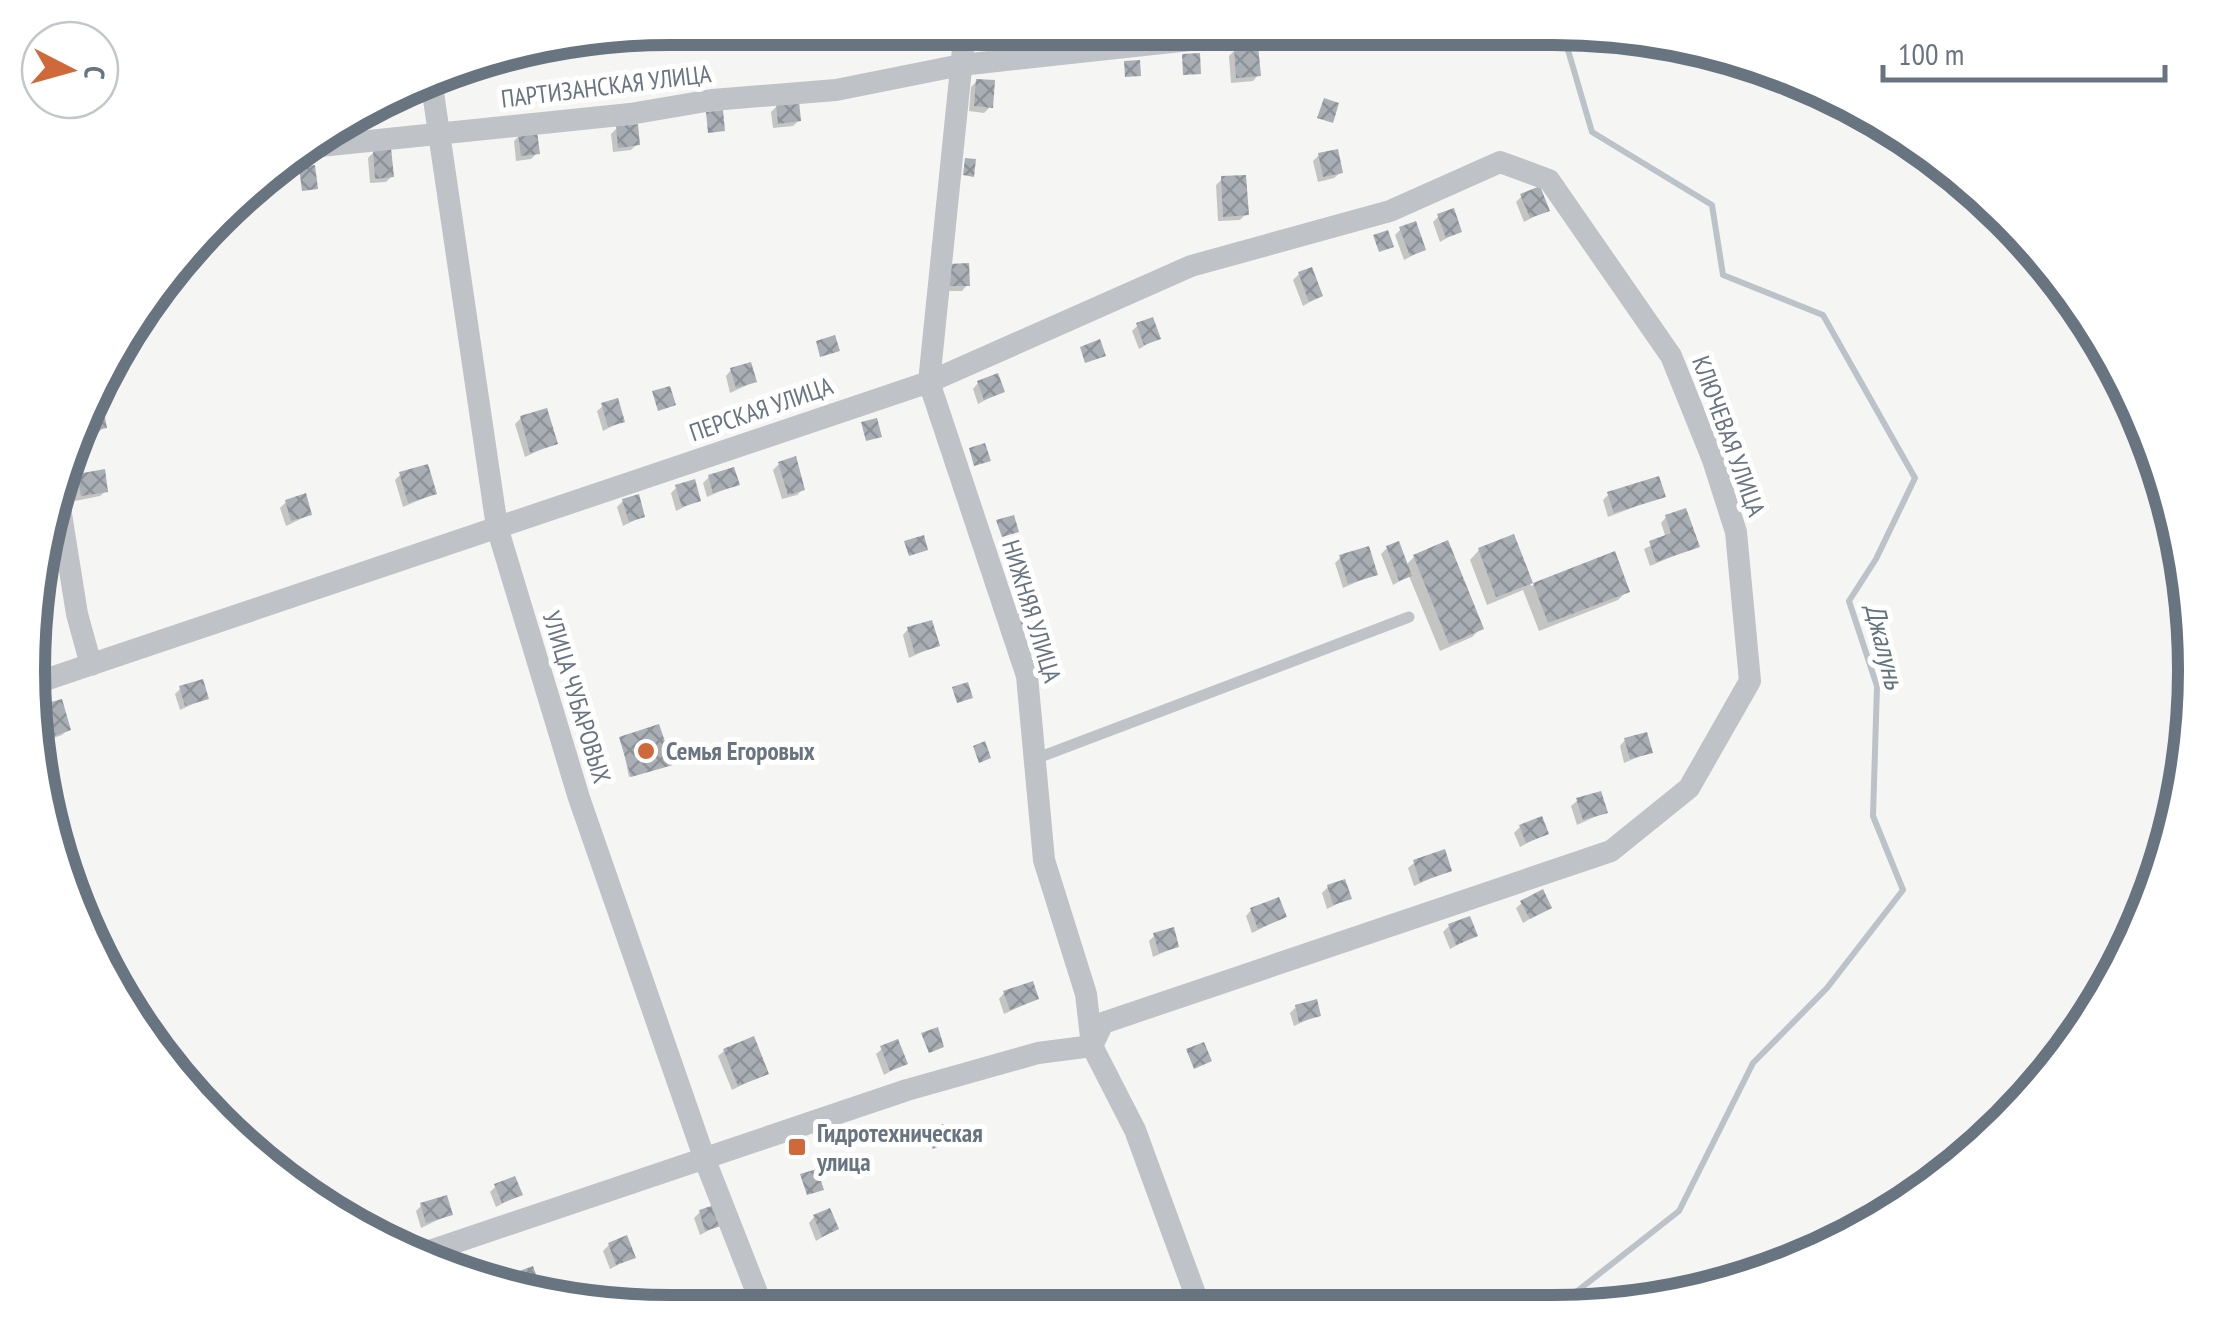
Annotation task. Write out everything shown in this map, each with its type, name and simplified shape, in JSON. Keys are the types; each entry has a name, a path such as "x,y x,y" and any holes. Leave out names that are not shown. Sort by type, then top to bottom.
{"street":[{"name":"НИЖНЯЯ УЛИЦА","path":"963,45 929,382 1026,676 1044,860 1086,994 1092,1046 1135,1130 1196,1295"},
{"name":"ПАРТИЗАНСКАЯ УЛИЦА","path":"331,145 630,114 712,100 836,90 961,65 1145,45"},
{"name":"УЛИЦА ЧУБАРОВЫХ","path":"432,92 496,527 579,798 705,1160 758,1295"},
{"name":"ПЕРСКАЯ УЛИЦА","path":"45,680 929,382 1191,266 1390,211 1500,162"},
{"name":"КЛЮЧЕВАЯ УЛИЦА","path":"1092,1046 1103,1023 1611,850 1689,788 1750,681 1736,532 1713,460 1670,356 1549,180 1500,162"},
{"path":"63,523 77,614 91,665"},
{"path":"436,1249 907,1090 1038,1053 1092,1046"}],"lane":[{"path":"1035,759 1410,617"}],"building":[{"path":"1258,45 1261,76 1236,78 1234,47"},
{"path":"1200,53 1201,74 1183,75 1182,54"},
{"path":"1140,60 1141,76 1125,77 1124,61"},
{"path":"976,79 995,80 993,108 974,106"},
{"path":"1324,98 1339,103 1333,123 1317,118"},
{"path":"799,101 801,121 778,124 776,104"},
{"path":"723,110 725,131 708,133 706,112"},
{"path":"638,124 640,145 618,148 616,126"},
{"path":"537,131 540,154 521,156 518,133"},
{"path":"391,148 394,177 375,179 373,150"},
{"path":"1338,149 1343,173 1323,177 1318,153"},
{"path":"965,158 976,159 974,177 963,175"},
{"path":"315,165 318,189 302,191 300,167"},
{"path":"1246,175 1249,215 1223,217 1221,176"},
{"path":"1540,186 1550,211 1530,218 1520,194"},
{"path":"1454,208 1462,232 1446,238 1437,214"},
{"path":"1416,221 1426,250 1410,256 1399,227"},
{"path":"1388,230 1394,247 1379,252 1373,235"},
{"path":"969,263 970,286 948,286 948,264"},
{"path":"1312,267 1323,296 1309,302 1298,272"},
{"path":"1153,317 1161,339 1144,345 1136,323"},
{"path":"835,335 840,351 820,357 816,341"},
{"path":"1100,339 1106,356 1085,363 1080,347"},
{"path":"751,362 757,382 736,388 730,368"},
{"path":"998,373 1005,392 984,400 977,381"},
{"path":"670,386 676,405 658,411 652,391"},
{"path":"618,398 625,422 608,427 601,403"},
{"path":"103,407 107,428 93,431"},
{"path":"547,408 558,444 530,453 520,416"},
{"path":"877,418 882,437 866,441 861,422"},
{"path":"985,443 991,461 974,466 969,448"},
{"path":"796,456 805,490 788,495 778,462"},
{"path":"428,464 437,494 408,503 399,472"},
{"path":"734,467 740,485 713,493 708,475"},
{"path":"105,469 108,492 81,496 77,474"},
{"path":"1659,476 1666,497 1614,513 1607,492"},
{"path":"695,479 701,501 682,507 675,485"},
{"path":"306,493 312,515 291,521 285,500"},
{"path":"639,494 645,517 629,522 622,499"},
{"path":"1686,508 1700,547 1656,562 1649,541 1671,533 1665,515"},
{"path":"1014,515 1019,532 1002,537 996,520"},
{"path":"1514,534 1533,583 1496,597 1478,548"},
{"path":"924,535 928,550 909,556 904,541"},
{"path":"1448,540 1484,629 1449,644 1413,555"},
{"path":"1399,541 1412,576 1399,581 1386,546"},
{"path":"1369,546 1378,575 1348,584 1339,555"},
{"path":"1615,551 1630,592 1548,623 1533,583"},
{"path":"1036,609 1041,624 1022,630 1018,614"},
{"path":"932,620 940,646 915,654 907,627"},
{"path":"203,679 209,699 185,706 179,686"},
{"path":"968,682 973,698 957,703 952,687"},
{"path":"62,699 71,730 54,736 46,703"},
{"name":"Семья Егоровых","path":"659,724 673,765 631,777 619,737"},
{"path":"1647,732 1653,753 1630,759 1624,738"},
{"path":"985,741 991,758 979,763 973,746"},
{"path":"1601,791 1608,813 1583,820 1576,798"},
{"path":"1542,816 1549,834 1526,843 1519,825"},
{"path":"1445,849 1452,871 1420,882 1413,860"},
{"path":"1345,879 1352,899 1333,905 1327,885"},
{"path":"1543,889 1552,908 1530,919 1520,901"},
{"path":"1279,897 1287,917 1258,929 1250,908"},
{"path":"1470,916 1478,936 1456,945 1448,924"},
{"path":"1174,927 1179,947 1159,953 1153,933"},
{"path":"1033,981 1039,999 1010,1010 1003,991"},
{"path":"1317,999 1321,1016 1299,1022 1295,1005"},
{"path":"938,1027 944,1047 929,1053 921,1033"},
{"path":"754,1036 769,1074 738,1086 723,1049"},
{"path":"898,1039 908,1064 890,1071 880,1046"},
{"path":"1204,1042 1212,1061 1194,1069 1186,1049"},
{"path":"943,1124 951,1141 933,1149 925,1131"},
{"path":"817,1169 824,1190 807,1195 800,1174"},
{"path":"515,1176 523,1195 502,1203 494,1184"},
{"path":"447,1195 453,1215 426,1223 420,1203"},
{"path":"717,1204 724,1225 705,1231 699,1210"},
{"path":"830,1208 839,1229 822,1237 813,1215"},
{"path":"627,1235 636,1258 616,1265 608,1243"},
{"path":"533,1266 538,1281 515,1276"}],"waterway":[{"name":"Джалунь","path":"1567,45 1592,132 1712,205 1723,275 1823,315 1915,478 1876,559 1849,601 1877,686 1873,816 1903,890 1827,988 1753,1063 1679,1211 1573,1295"}],"place":[{"name":"Семья Егоровых","path":"646,751"},
{"name":"Гидротехническая улица","path":"797,1147"}]}
